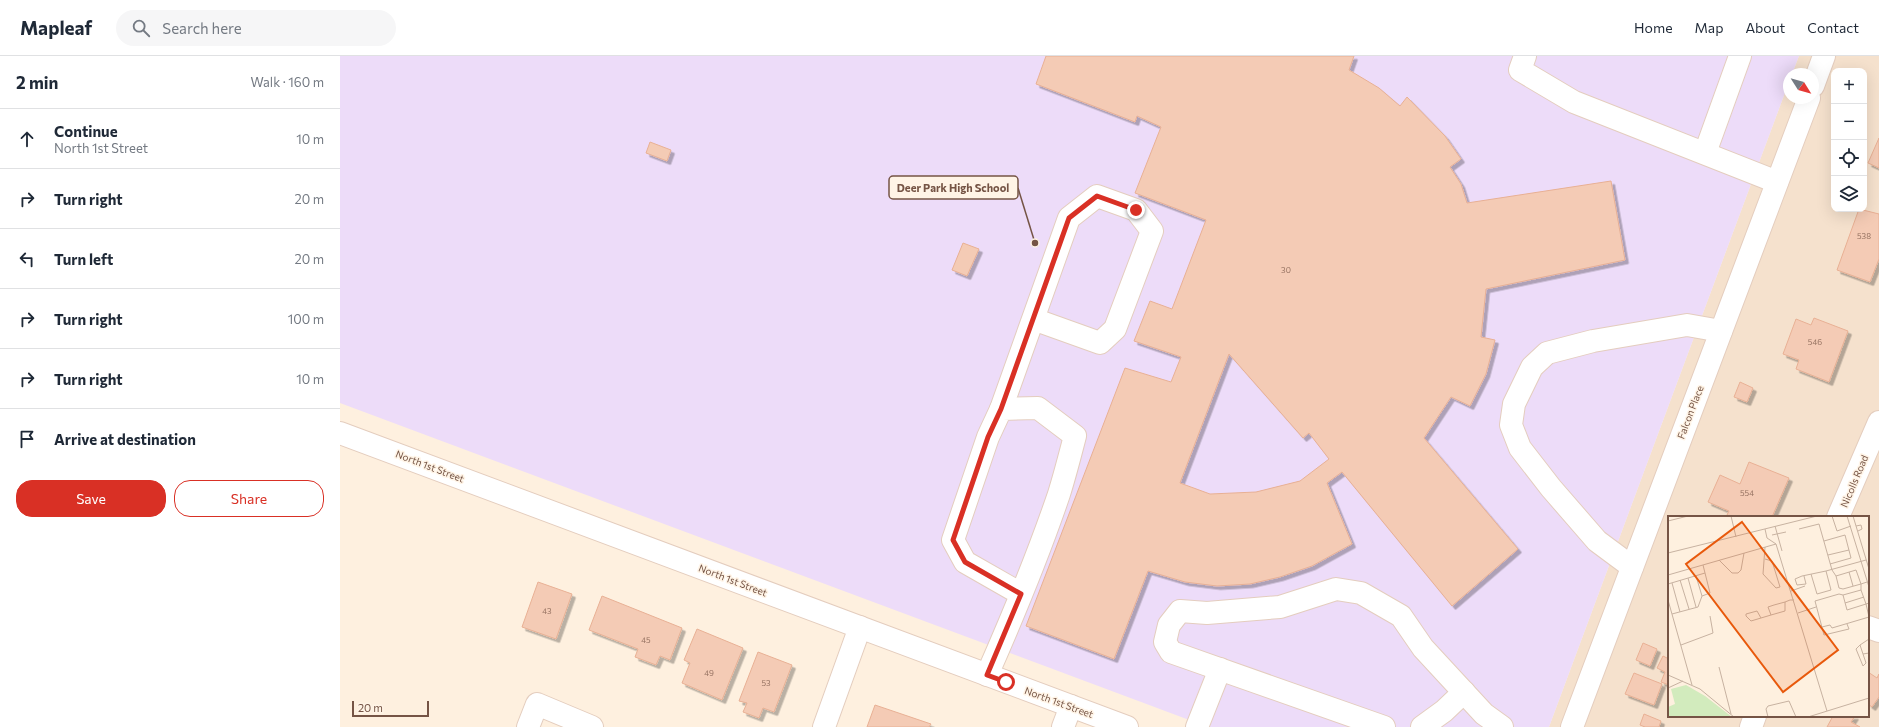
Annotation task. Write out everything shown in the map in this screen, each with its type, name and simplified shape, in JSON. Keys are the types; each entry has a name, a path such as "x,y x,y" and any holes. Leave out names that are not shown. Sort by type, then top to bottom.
{"street":[{"path":"1525,56 1520,70 1574,102 1777,182"},
{"path":"1819,70 1824,56"},
{"path":"1705,153 1733,58"},
{"name":"Falcon Place","path":"1572,727 1806,104"},
{"path":"1021,594 965,562 953,540 988,437 1001,409 1033,319 1069,218 1097,196 1136,210 1152,231 1115,329 1100,344 1033,319"},
{"path":"1632,567 1597,541 1551,488 1520,448 1511,425 1514,404 1532,366 1547,353 1593,341 1687,325 1721,331"},
{"path":"987,675 1021,594 1059,494 1075,436 1038,408 1001,409"},
{"name":"Nicolls Road","path":"1838,516 1879,422"},
{"name":"North 1st Street","path":"340,433 1127,727"},
{"path":"1384,727 1171,652 1165,642 1169,625 1180,611 1207,613 1280,607 1336,588 1361,593 1401,616 1423,648 1484,714 1502,727"},
{"path":"1869,627 1879,632"},
{"path":"824,727 860,628"},
{"path":"1197,727 1220,669"},
{"path":"1422,727 1444,711 1464,692"},
{"path":"528,727 537,704 592,727"},
{"path":"1064,727 1071,706"},
{"path":"1751,727 1755,717"}],"shaded area":[{"path":"340,56 1799,56 1794,68 1783,68 1783,98 1549,727 1208,727 340,403"},
{"path":"1799,56 1879,56 1879,727 1549,727 1783,98 1783,104 1819,104 1819,68 1794,68"}],"building":[{"path":"1046,56 1354,56 1349,70 1379,88 1400,106 1407,97 1445,136 1461,159 1450,167 1461,184 1467,203 1611,181 1625,260 1486,289 1481,337 1495,340 1486,374 1470,406 1451,397 1424,438 1518,549 1452,606 1342,472 1327,483 1352,544 1312,566 1280,577 1250,584 1217,586 1185,582 1148,571 1114,659 1026,626 1125,368 1171,382 1181,357 1134,341 1150,301 1172,309 1206,220 1135,193 1161,127 1137,116 1135,122 1036,84","holes":["1229,354 1303,438 1309,433 1329,459 1300,481 1256,492 1210,494 1180,483"]},
{"path":"1879,138 1879,168 1868,163"},
{"path":"650,142 671,150 667,161 646,153"},
{"path":"1867,211 1879,214 1879,259 1870,282 1837,270 1858,212"},
{"path":"963,243 979,249 967,276 952,270"},
{"path":"1814,318 1848,331 1829,382 1796,369 1799,360 1783,354 1796,319 1811,325"},
{"path":"1740,382 1753,388 1747,402 1734,397"},
{"path":"1749,462 1789,478 1772,516 1726,516 1729,511 1708,502 1720,475 1740,484"},
{"path":"538,582 572,594 556,639 522,627"},
{"path":"602,596 682,628 670,660 660,656 656,665 635,657 638,649 589,630"},
{"path":"697,629 743,648 722,700 682,683 690,663 684,660"},
{"path":"1643,643 1657,649 1650,666 1636,660"},
{"path":"758,652 792,665 774,712 763,708 759,718 743,712 747,703 739,701"},
{"path":"1663,656 1668,658 1668,685 1661,682 1665,672 1657,668"},
{"path":"1634,673 1662,684 1654,705 1625,694"},
{"path":"1869,673 1877,678 1879,674 1879,697 1872,707 1869,705"},
{"path":"875,705 931,724 929,727 867,727"},
{"path":"1644,714 1661,721 1659,727 1645,727 1640,725"},
{"path":"1832,717 1854,717 1851,722 1860,727 1827,727"}],"place":[{"name":"Deer Park High School","path":"1035,243"}],"route":[{"path":"1006,682 987,675 1021,594 965,562 953,540 988,437 1001,409 1069,218 1097,196 1136,210"}]}
